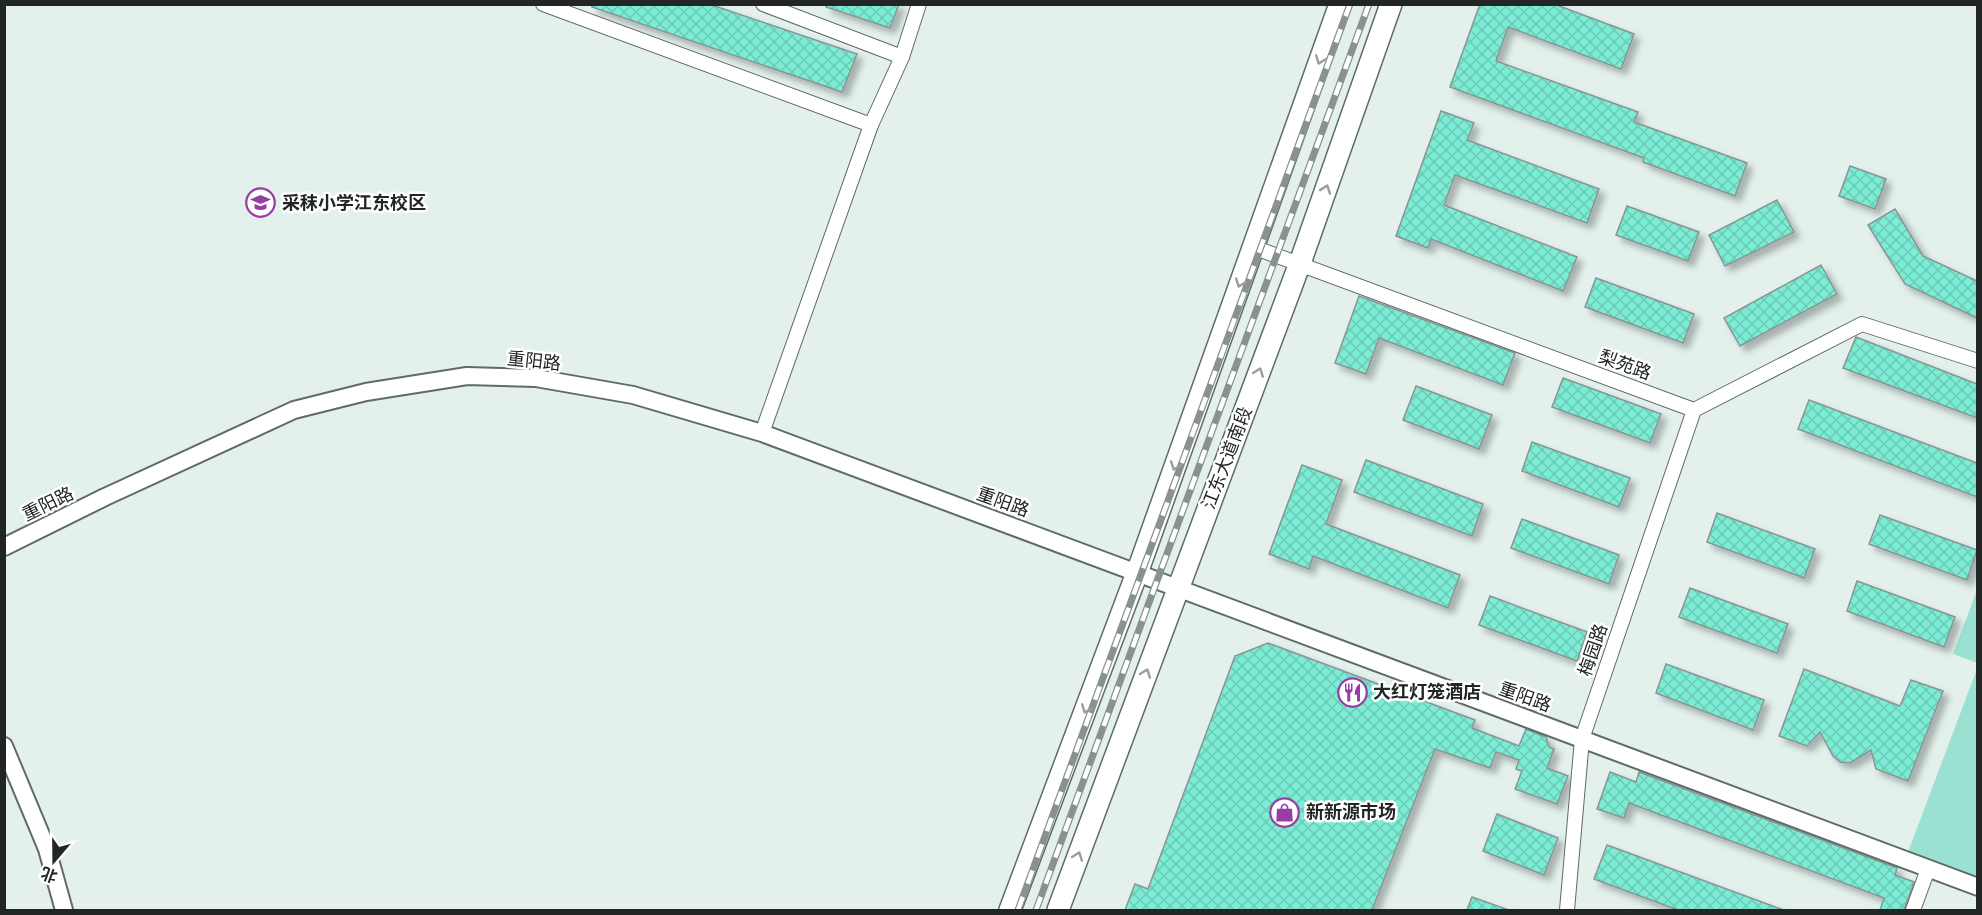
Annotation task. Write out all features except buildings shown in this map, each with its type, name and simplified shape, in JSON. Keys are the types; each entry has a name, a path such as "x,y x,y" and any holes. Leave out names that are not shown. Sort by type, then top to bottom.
{"main road":[{"path":"1010,910 1137,573 1340,4"},
{"name":"江东大道南段","path":"1058,910 1300,263 1391,4"}],"street":[{"path":"543,4 871,125"},
{"path":"764,4 902,57"},
{"path":"762,433 871,125 902,57 919,4"},
{"name":"梨苑路","path":"1253,247 1694,410"},
{"path":"1694,410 1862,324 1977,361"},
{"name":"重阳路","path":"4,547 294,411 366,392 467,375 536,378 633,395 762,433 1977,887"},
{"name":"梅园路","path":"1567,910 1582,739 1694,410"},
{"path":"4,746 47,849 64,910"},
{"path":"1913,910 1928,869"}],"green space":[{"path":"1977,590 1977,663 1953,654"},
{"path":"1977,669 1977,887 1905,860"}],"railway":[{"path":"1018,910 1350,4"},
{"path":"1036,910 1369,4"}],"place":[{"name":"采秣小学江东校区","path":"261,203"},
{"name":"大红灯笼酒店","path":"1352,692"},
{"name":"新新源市场","path":"1285,812"}]}
